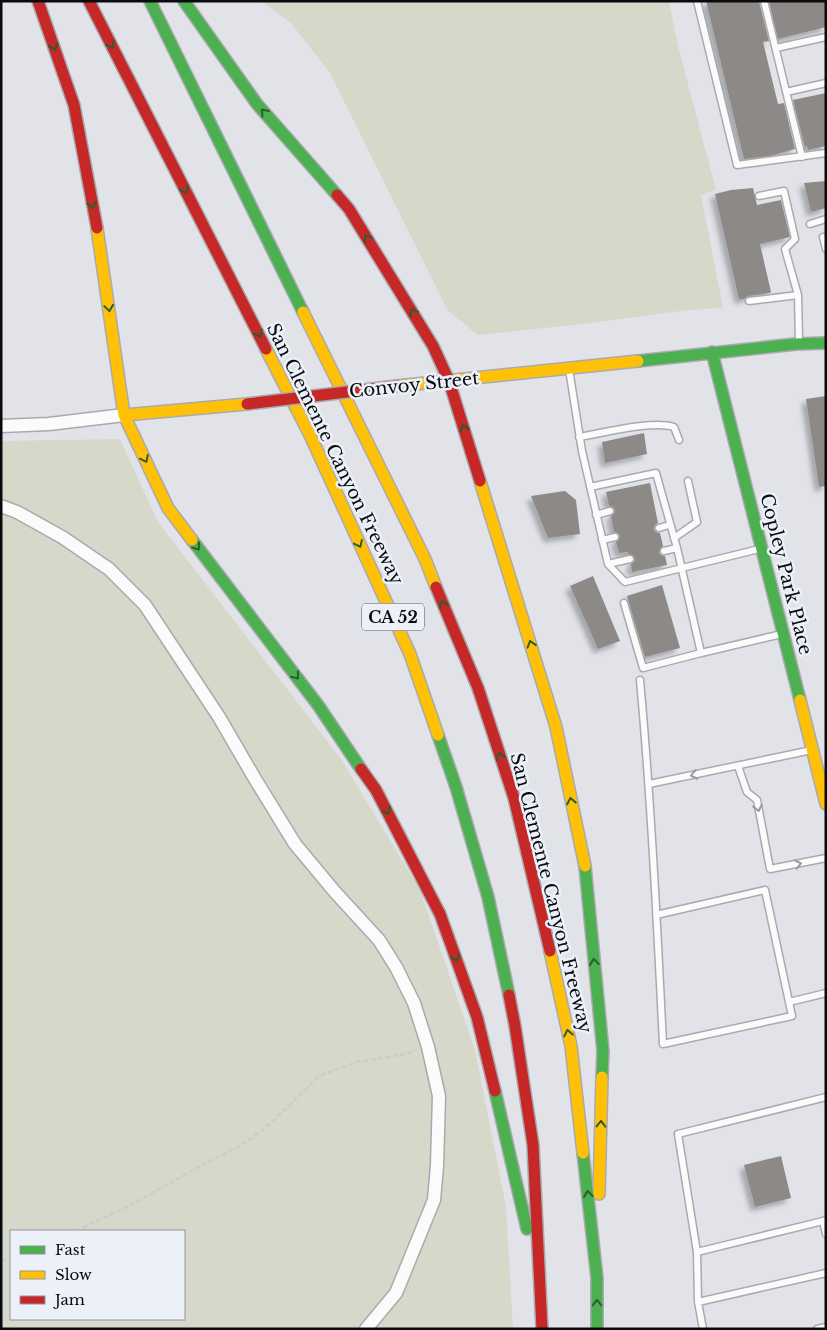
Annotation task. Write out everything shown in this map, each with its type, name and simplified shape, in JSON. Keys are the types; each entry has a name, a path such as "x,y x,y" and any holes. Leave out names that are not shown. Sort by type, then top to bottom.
{"main road":[{"path":"38,1 74,105 100,243 124,415 168,508 318,705 376,790 440,914 477,1016 541,1283"},
{"name":"San Clemente Canyon Freeway","path":"89,1 310,435 413,663 456,787 488,897 515,1026 533,1146 542,1329"},
{"name":"San Clemente Canyon Freeway","path":"150,1 425,559 478,688 514,798 537,893 570,1046 597,1278 597,1329"},
{"path":"184,1 257,104 349,209 433,346 450,381 556,726 585,868 603,1051 597,1278"},
{"name":"Convoy Street","path":"124,415 247,404 712,352 826,343"},
{"name":"Copley Park Place","path":"712,352 826,804"}],"street":[{"name":"Convoy Street","path":"1,426 49,424 124,415"},
{"path":"1,506 17,512 62,537 109,569 145,605 219,717 295,844 335,892 379,940 396,967 414,1003 428,1047 439,1096 434,1200 396,1293 366,1329"}],"lane":[{"path":"697,1 737,165 826,153"},
{"path":"764,1 802,157"},
{"path":"776,48 826,37"},
{"path":"786,92 826,83"},
{"path":"760,196 784,191 795,239 785,249 798,295 799,344"},
{"path":"810,224 826,219"},
{"path":"823,237 826,249"},
{"path":"749,302 798,295"},
{"path":"569,368 580,437 608,564 625,582 762,548"},
{"path":"580,437 646,426 669,425 674,426 679,440"},
{"path":"590,487 656,473 662,500 677,548 680,568 701,653"},
{"path":"674,538 697,522 688,481"},
{"path":"654,501 662,500"},
{"path":"596,514 610,511"},
{"path":"659,528 669,525"},
{"path":"602,540 615,537"},
{"path":"664,551 677,548"},
{"path":"608,564 630,559"},
{"path":"624,602 643,668 784,634"},
{"path":"640,680 649,784 656,915 663,1044 792,1016 766,890 656,915"},
{"path":"649,784 813,750"},
{"path":"738,766 747,792 757,800 770,869 826,858"},
{"path":"789,1002 826,993"},
{"path":"704,1329 698,1302 697,1252 678,1134 826,1097"},
{"path":"697,1252 824,1220 826,1234"},
{"path":"698,1302 826,1273"},
{"path":"817,1329 826,1327"}],"path":[{"path":"78,1230 133,1204 246,1143 271,1123 319,1076 357,1062 402,1055 428,1047"}],"shaded area":[{"path":"261,1 669,1 678,46 716,190 701,195 723,308 688,310 478,335 448,311 330,73 291,23"},
{"path":"120,439 158,522 341,759 420,890 475,1050 506,1207 513,1329 1,1329 1,441"}],"building":[{"path":"706,1 759,1 769,41 763,42 778,104 784,103 795,149 770,156 744,159"},
{"path":"769,1 826,1 826,27 778,39"},
{"path":"826,93 826,146 808,150 807,146 805,147 793,100"},
{"path":"826,181 826,208 811,212 804,183"},
{"path":"753,188 757,205 781,200 790,237 760,244 771,292 739,299 715,194"},
{"path":"826,396 826,486 819,487 806,399"},
{"path":"644,433 647,454 605,463 602,442"},
{"path":"650,483 658,523 654,529 660,533 663,546 659,552 665,556 667,565 632,572 631,564 635,561 634,556 628,554 628,552 619,553 616,542 620,536 614,532 611,516 615,510 609,506 606,492"},
{"path":"565,491 576,500 580,534 548,538 531,496"},
{"path":"593,576 620,641 598,649 570,586"},
{"path":"662,585 680,648 645,657 627,596"},
{"path":"781,1156 791,1198 755,1207 744,1165"}],"traffic: fast":[{"path":"150,1 303,312"},
{"path":"184,1 257,104 337,195"},
{"path":"638,361 796,344 826,343"},
{"path":"712,352 800,700"},
{"path":"192,540 318,705 361,769"},
{"path":"438,735 456,787 488,897 509,995"},
{"path":"585,866 603,1051 602,1077"},
{"path":"495,1091 527,1229"},
{"path":"583,1153 597,1278 597,1329"}],"traffic: slow":[{"path":"97,228 124,415 168,508 192,540"},
{"path":"303,312 425,559 436,587"},
{"path":"266,349 310,435 410,654 438,735"},
{"path":"397,386 638,361"},
{"path":"124,415 247,404"},
{"path":"480,481 556,727 585,866"},
{"path":"800,700 826,804"},
{"path":"550,951 571,1046 583,1153"},
{"path":"599,1194 602,1077"}],"traffic: jam":[{"path":"38,1 74,105 97,228"},
{"path":"89,1 266,349"},
{"path":"337,195 349,209 433,346 449,381 480,481"},
{"path":"247,404 397,386"},
{"path":"436,587 478,688 514,798 550,951"},
{"path":"361,769 376,790 440,914 477,1017 495,1091"},
{"path":"509,995 533,1145 542,1329"}]}
